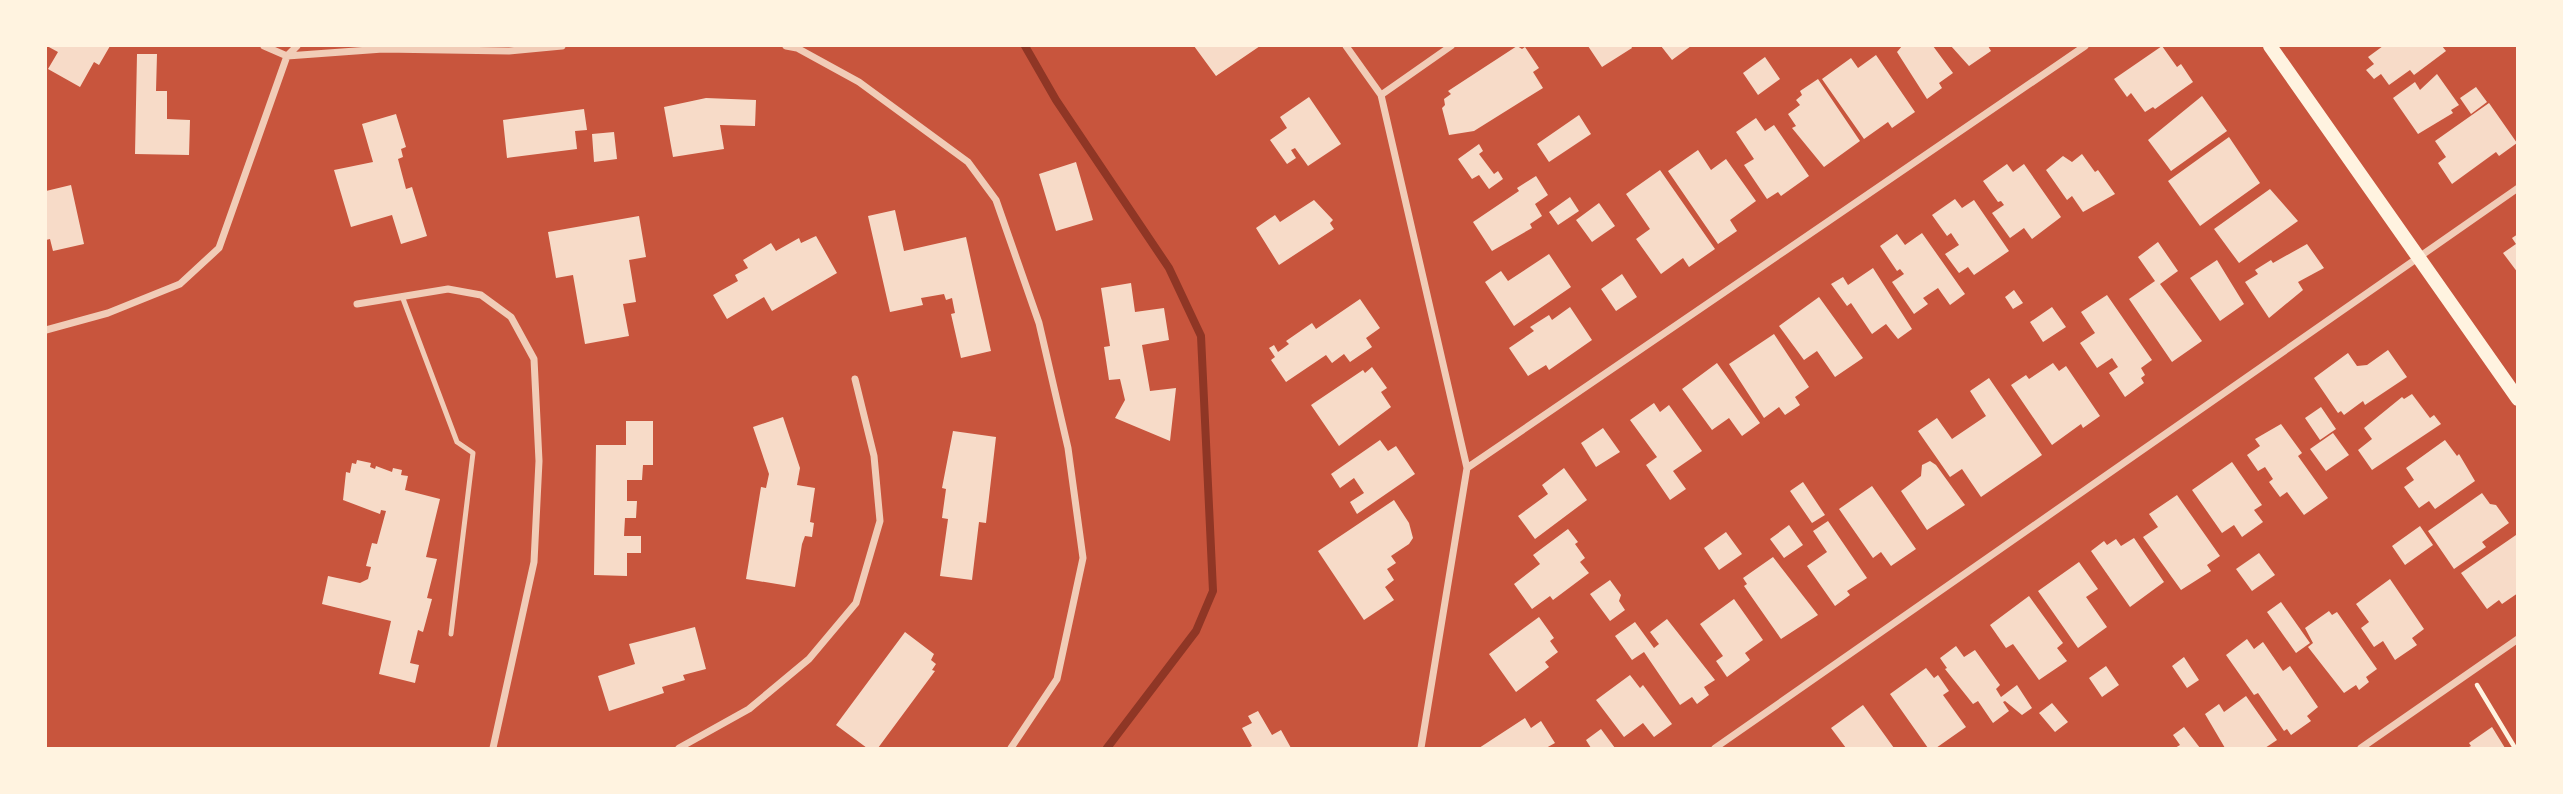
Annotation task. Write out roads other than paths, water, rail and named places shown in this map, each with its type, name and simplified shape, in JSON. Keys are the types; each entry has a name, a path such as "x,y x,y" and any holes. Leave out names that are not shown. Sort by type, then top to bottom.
{"main road":[{"path":"2270,46 2518,400"}],"street":[{"path":"264,46 287,56 383,49 509,51 562,46"},
{"path":"46,330 108,313 180,284 219,248 287,56 297,46"},
{"path":"786,46 797,48 859,82 968,162 996,200 1039,323 1068,448 1083,558 1057,679 1011,748"},
{"path":"1346,46 1381,94 1467,468 1421,748"},
{"path":"1381,94 1451,46"},
{"path":"1467,468 2085,46"},
{"path":"1715,748 2518,188"},
{"path":"357,304 448,289 481,295 510,317 534,359 539,461 534,562 493,748"},
{"path":"679,748 749,709 799,668 856,603 880,521 874,456 855,379"},
{"path":"2361,748 2518,639"}],"lane":[{"path":"402,296 457,442 473,453 451,634"}],"waterway":[{"path":"1025,46 1056,100 1169,268 1201,336 1213,591 1196,631 1107,748"}]}
